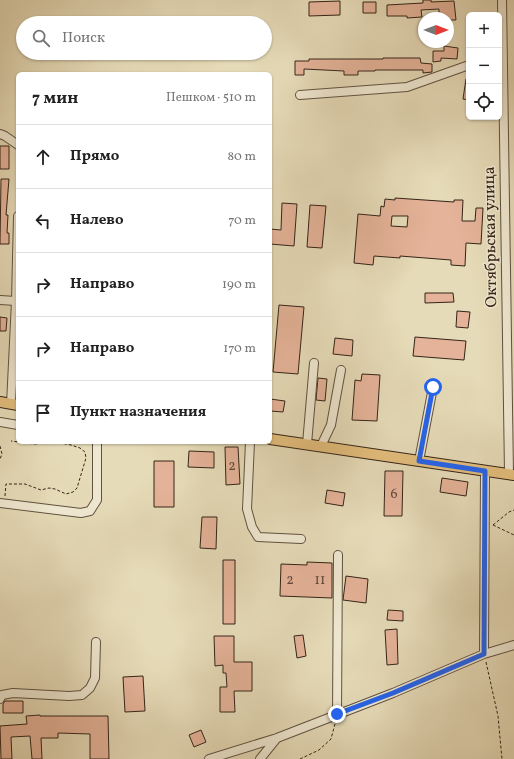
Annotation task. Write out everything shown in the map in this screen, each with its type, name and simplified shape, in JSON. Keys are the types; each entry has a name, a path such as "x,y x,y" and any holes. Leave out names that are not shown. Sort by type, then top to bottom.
{"main road":[{"path":"0,402 14,404"},
{"path":"272,439 511,474"}],"street":[{"name":"Октябрьская улица","path":"501,48 502,0"},
{"path":"300,95 408,87 466,66"},
{"name":"Октябрьская улица","path":"502,84 511,474"},
{"path":"0,134 16,144"},
{"path":"0,300 16,301"},
{"path":"14,404 16,335"},
{"path":"307,444 314,363"},
{"path":"320,446 331,425 341,370"},
{"path":"419,461 433,387"},
{"path":"0,422 16,425"},
{"path":"2,503 81,513 90,511 97,500 97,444"},
{"path":"250,444 247,509 252,527 258,537 301,539"},
{"path":"484,654 485,471"},
{"path":"337,714 338,556"},
{"path":"0,699 2,695 13,693 69,696 82,695 90,688 95,678 96,642"},
{"path":"209,759 277,738 393,693 484,654 514,645"},
{"path":"260,759 277,738"}],"path":[{"path":"11,441 16,442"},
{"path":"2,503 6,484 26,484 41,490 49,488 55,489 66,494 73,492 77,488 86,458 85,452 80,448 66,444"},
{"path":"0,446 2,454 0,459"},
{"path":"514,510 509,512 493,525 514,535"},
{"path":"484,654 498,716 502,759"},
{"path":"300,759 319,750 331,739 337,714"}],"building":[{"path":"423,0 431,0 431,2 454,1 456,20 454,20 454,12 439,12 439,9 421,10 421,12 418,12 418,17 387,16 387,5 423,3"},
{"path":"340,1 340,15 309,16 309,2"},
{"path":"363,2 376,2 376,13 363,13"},
{"path":"444,48 458,48 457,59 441,58 441,61 433,62 433,51 444,51"},
{"path":"420,58 421,63 432,64 432,72 423,73 423,70 375,70 358,71 358,75 344,75 344,71 304,69 304,75 295,75 295,61 309,61 309,59"},
{"path":"466,79 466,100 463,99"},
{"path":"0,146 9,146 9,169 0,169"},
{"path":"1,179 9,179 6,215 8,215 7,233 9,233 9,244 0,244"},
{"path":"395,198 454,202 454,200 463,200 462,221 475,221 476,208 483,208 481,244 466,243 465,266 451,265 451,260 400,256 400,258 374,256 373,265 354,263 358,214 380,216 381,206 384,207 385,199 395,200","holes":["392,216 408,216 407,227 391,226"]},
{"path":"282,203 297,204 294,246 272,244 272,229 281,230"},
{"path":"310,205 326,206 322,248 307,247"},
{"path":"425,293 453,293 454,302 425,303"},
{"path":"279,305 304,307 298,374 273,372"},
{"path":"457,311 470,312 468,328 456,327"},
{"path":"0,317 7,318 6,331 0,331"},
{"path":"415,337 466,341 464,360 413,356"},
{"path":"335,338 353,340 352,356 333,354"},
{"path":"362,374 380,375 377,421 352,420 355,380 361,381"},
{"path":"318,378 327,379 325,401 316,400"},
{"path":"272,399 285,401 283,412 272,411"},
{"path":"225,447 238,447 240,484 226,485"},
{"path":"189,451 214,452 214,468 188,467"},
{"path":"154,461 174,461 174,507 154,507"},
{"path":"385,471 403,471 402,516 384,516"},
{"path":"442,478 468,482 466,496 440,492"},
{"path":"327,490 345,493 343,506 325,503"},
{"path":"202,517 217,517 216,549 200,548"},
{"path":"223,560 235,560 235,624 223,624"},
{"path":"307,562 332,563 332,598 280,596 281,564 307,565"},
{"path":"346,576 368,579 366,603 343,600"},
{"path":"388,610 403,611 403,621 387,620"},
{"path":"397,629 398,664 387,665 385,630"},
{"path":"303,635 306,656 297,658 294,636"},
{"path":"214,636 234,636 234,662 252,662 252,691 234,691 235,712 220,712 220,687 227,687 226,673 223,673 223,665 215,666"},
{"path":"143,676 145,711 125,712 123,677"},
{"path":"5,701 23,701 23,713 3,713 3,704"},
{"path":"26,716 108,716 109,759 90,759 90,734 58,733 58,738 41,738 42,759 32,759 30,736 11,737 12,759 1,759 0,726 27,724"},
{"path":"201,730 206,742 194,747 189,735"}],"route":[{"path":"337,714 393,693 484,654 485,471 419,461 433,387"}]}
